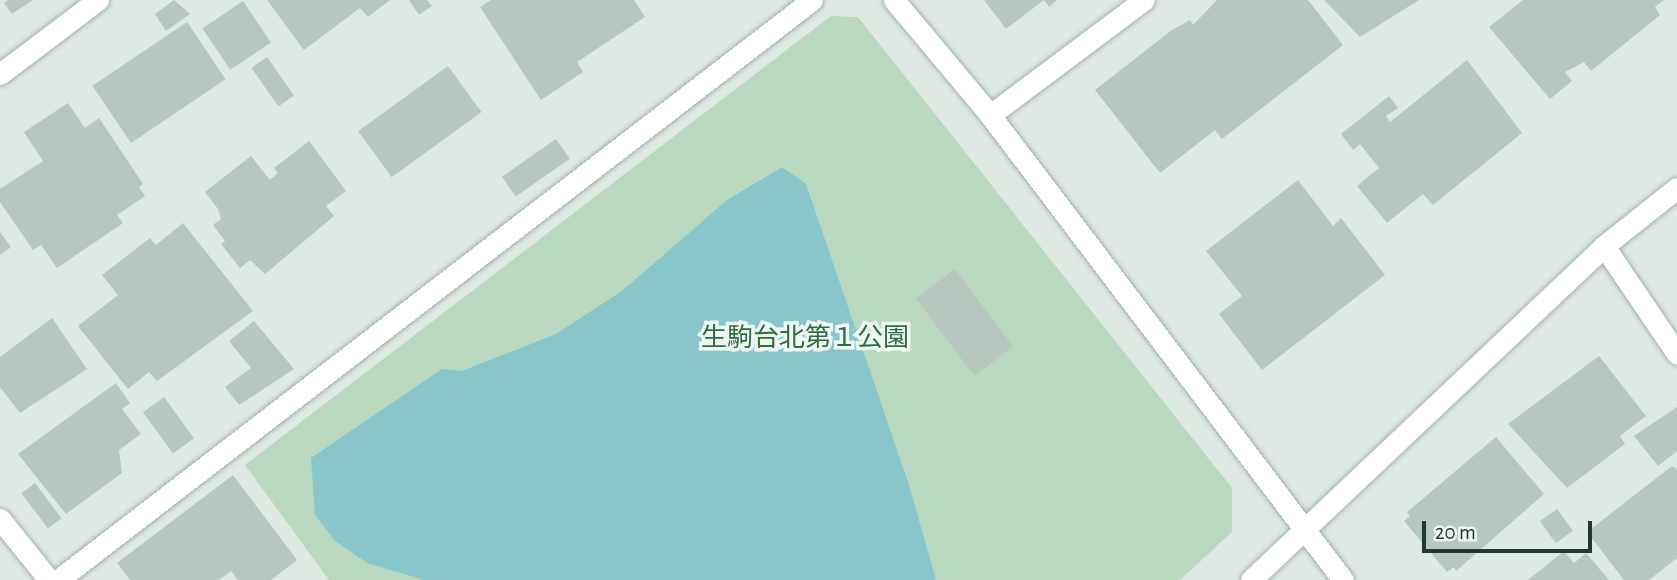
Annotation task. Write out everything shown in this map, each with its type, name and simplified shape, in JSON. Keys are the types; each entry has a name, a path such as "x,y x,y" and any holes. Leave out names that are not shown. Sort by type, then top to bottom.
{"street":[{"path":"0,74 98,0"},
{"path":"58,580 812,0"},
{"path":"894,0 990,115 1343,580"},
{"path":"990,115 1144,0"},
{"path":"1251,580 1604,246 1677,188"},
{"path":"1604,246 1677,354"},
{"path":"0,519 49,580"}],"green space":[{"name":"生駒台北第１公園","path":"831,16 858,17 1232,488 1232,532 1180,580 329,580 245,465"}],"water":[{"path":"782,167 806,184 909,485 936,580 424,580 367,563 335,541 315,515 311,458 442,369 462,371 556,334 622,291 727,200"}],"building":[{"path":"8,0 33,0 12,14 4,3"},
{"path":"174,0 190,14 166,31 155,14"},
{"path":"267,0 390,0 368,17 360,8 304,50"},
{"path":"409,0 427,0 432,6 419,15"},
{"path":"491,0 634,0 645,17 577,62 583,72 541,100 480,7"},
{"path":"984,0 1044,0 1006,29"},
{"path":"1044,0 1057,0 1049,7"},
{"path":"1217,0 1308,0 1343,45 1222,139 1215,130 1160,173 1095,90 1172,30 1190,20 1193,25"},
{"path":"1324,0 1419,0 1360,37"},
{"path":"1523,0 1664,0 1655,7 1660,15 1591,71 1584,62 1565,72 1572,81 1550,99 1489,27"},
{"path":"243,1 271,42 230,70 202,28"},
{"path":"187,22 226,79 131,143 92,86"},
{"path":"267,57 294,96 278,106 251,68"},
{"path":"1467,60 1522,133 1433,205 1423,194 1387,223 1357,186 1379,168 1360,144 1353,150 1341,134 1389,96 1398,108 1386,116 1390,122"},
{"path":"448,66 482,112 392,177 358,131"},
{"path":"68,103 85,128 99,118 143,184 139,187 145,196 117,215 123,223 57,268 41,245 33,250 0,202 0,189 43,161 24,132"},
{"path":"556,139 570,159 516,197 502,177"},
{"path":"309,141 346,191 326,206 334,216 265,274 250,260 240,268 221,244 225,241 213,225 221,219 218,209 205,192 251,156 270,180 278,173 274,168"},
{"path":"1298,180 1333,226 1341,218 1385,275 1262,370 1219,314 1242,296 1206,251"},
{"path":"183,223 253,311 157,381 149,372 128,389 78,326 118,295 102,275 150,238 156,245"},
{"path":"0,232 11,247 0,255"},
{"path":"955,269 1013,346 974,376 916,298"},
{"path":"52,318 87,369 20,413 0,387 0,357"},
{"path":"254,321 294,369 239,405 225,387 251,368 229,341"},
{"path":"1599,356 1646,416 1620,436 1625,444 1567,488 1508,424"},
{"path":"116,383 130,403 122,409 141,434 119,450 122,473 66,514 18,454"},
{"path":"164,397 194,438 173,454 143,412"},
{"path":"1677,407 1677,451 1658,466 1634,436"},
{"path":"1496,437 1544,494 1456,571 1454,567 1447,572 1404,521 1410,516 1407,512"},
{"path":"1672,466 1677,469 1677,558 1649,580 1624,580 1587,532"},
{"path":"233,475 297,560 271,580 238,580 231,571 219,580 130,580 117,563"},
{"path":"35,483 61,518 48,528 21,493"},
{"path":"1557,509 1573,531 1556,543 1540,521"},
{"path":"1564,551 1574,563 1586,553 1609,580 1528,580"}]}
